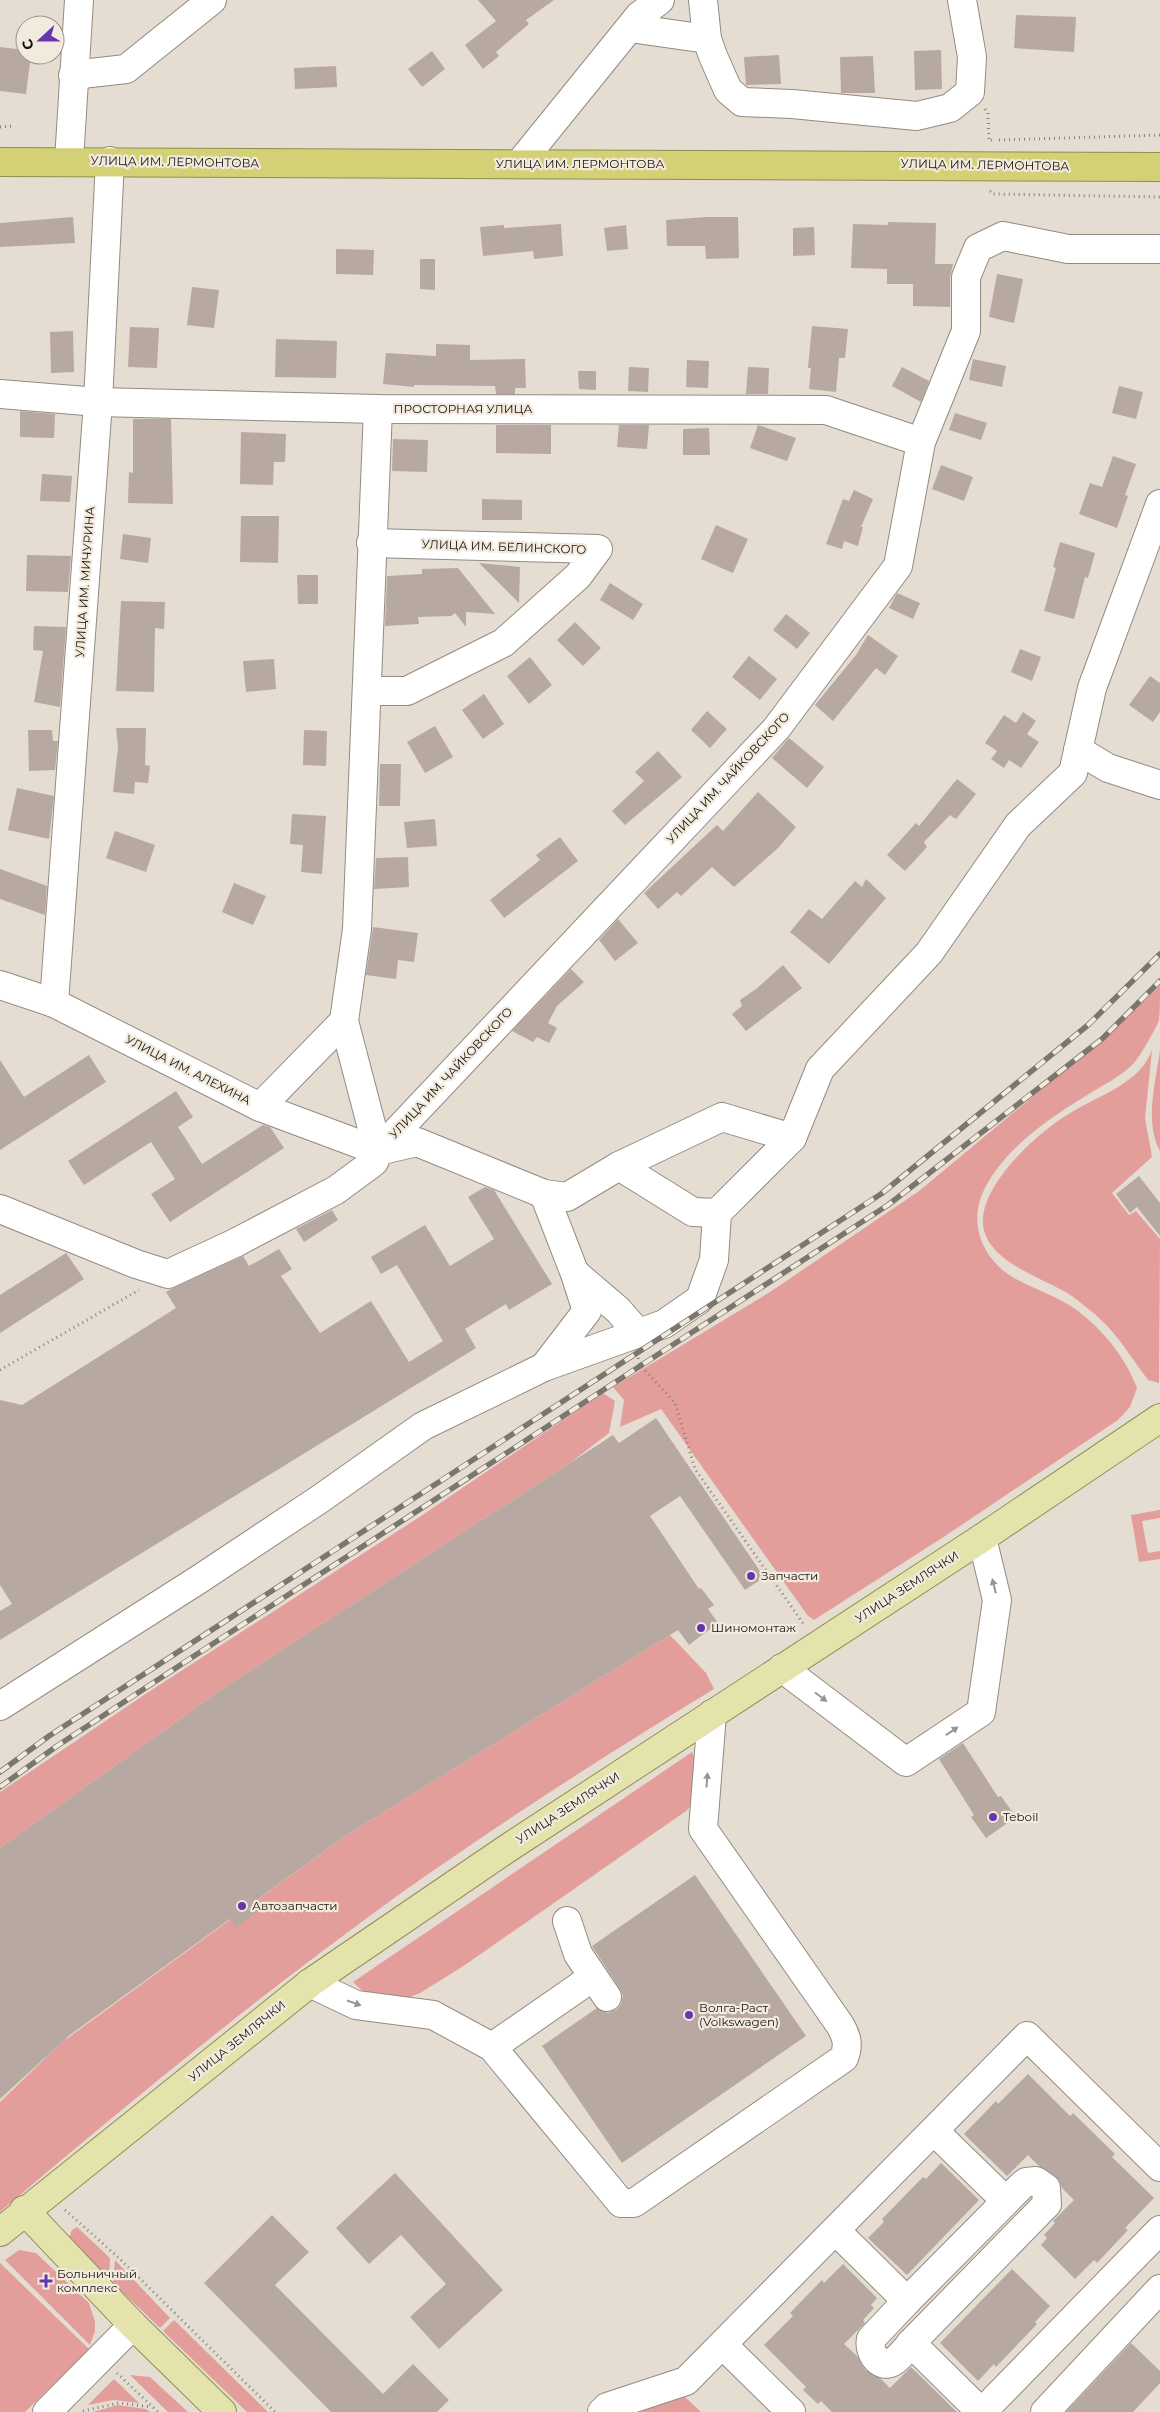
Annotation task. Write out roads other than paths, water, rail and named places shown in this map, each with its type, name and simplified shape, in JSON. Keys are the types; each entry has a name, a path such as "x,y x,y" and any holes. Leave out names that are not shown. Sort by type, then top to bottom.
{"highway":[{"name":"УЛИЦА ИМ. ЛЕРМОНТОВА","path":"0,162 1160,167"}],"main road":[{"name":"УЛИЦА ЗЕМЛЯЧКИ","path":"0,2232 24,2210 310,1983 508,1848 982,1538 1160,1418"},
{"path":"24,2210 133,2325 222,2412"}],"street":[{"path":"69,161 79,0"},
{"path":"73,75 126,69 212,0"},
{"path":"520,163 639,16 660,0"},
{"path":"703,0 707,39 728,90 742,102 792,104 917,116 950,108 970,92 972,57 962,0"},
{"path":"630,28 707,39"},
{"name":"УЛИЦА ИМ. МИЧУРИНА","path":"54,1003 98,402 110,161"},
{"name":"УЛИЦА ИМ. ЧАЙКОВСКОГО","path":"0,1210 136,1264 168,1274 235,1244 336,1190 374,1162 378,1151 776,730 898,566 921,442 966,331 966,277 978,248 1003,236 1068,249 1160,249"},
{"name":"ПРОСТОРНАЯ УЛИЦА","path":"0,394 98,402 378,409 826,410 921,442"},
{"path":"378,409 371,543 368,692 357,929 344,1021 378,1151 417,1142 544,1194 567,1197 619,1166 722,1117 792,1138"},
{"path":"0,1706 320,1499 422,1426 544,1367 664,1324 700,1299 714,1260 717,1213 792,1138 820,1069 929,953 1018,825 1073,773 1092,688 1160,504"},
{"name":"УЛИЦА ИМ. БЕЛИНСКОГО","path":"368,692 407,691 503,643 578,576 598,550 371,543"},
{"path":"1078,750 1108,768 1160,784"},
{"name":"УЛИЦА ИМ. АЛЕХИНА","path":"0,985 54,1003 260,1107 378,1151"},
{"path":"260,1107 344,1021"},
{"path":"619,1166 693,1212 717,1213"},
{"path":"544,1194 575,1274 587,1312 544,1367"},
{"path":"575,1274 618,1310 638,1333"},
{"path":"782,1668 906,1762 980,1712 997,1600 982,1538"},
{"path":"310,1983 356,2005 433,2015 492,2047 620,2202 634,2203 844,2058 848,2046 846,2036 840,2025 703,1829 712,1714"},
{"path":"492,2047 600,1987 578,1954 567,1921"},
{"path":"602,2412 607,2407 686,2382 724,2346 1027,2036 1160,2167"},
{"path":"934,2131 1006,2201"},
{"path":"1036,2180 1046,2188 1048,2197 1047,2204 894,2361 882,2363 874,2358 870,2345 872,2339 1006,2201 1026,2182 1036,2180"},
{"path":"911,2343 981,2412 1160,2230"},
{"path":"836,2231 908,2301"},
{"path":"1045,2412 1160,2289"},
{"path":"47,2412 133,2325"},
{"path":"724,2346 791,2412"}],"railway":[{"path":"0,1772 49,1736 881,1194 1088,1025 1160,954"},
{"path":"0,1787 57,1746 191,1658 888,1205 1102,1039 1160,981"}],"place":[{"name":"Запчасти","path":"751,1576"},
{"name":"Шиномонтаж","path":"701,1628"},
{"name":"Teboil","path":"993,1817"},
{"name":"Автозапчасти","path":"242,1906"},
{"name":"Волга-Раст (Volkswagen)","path":"689,2015"},
{"name":"Больничный комплекс","path":"46,2281"}]}
